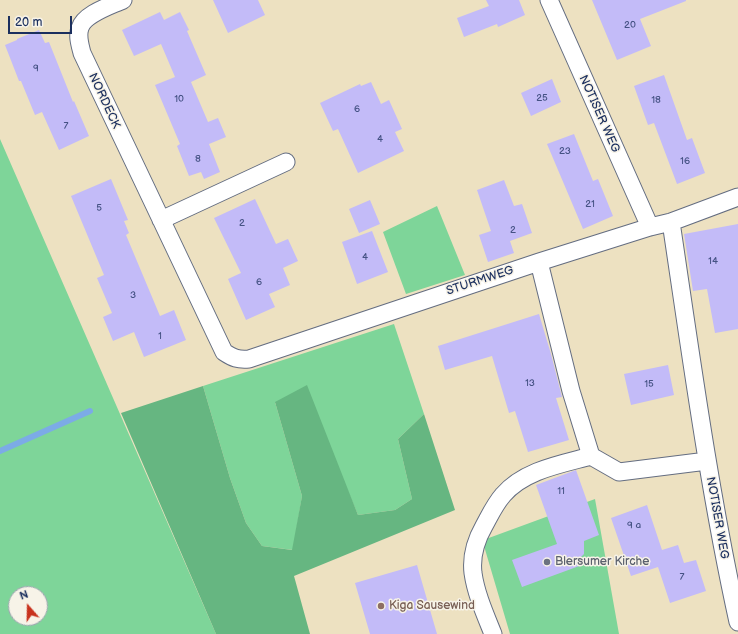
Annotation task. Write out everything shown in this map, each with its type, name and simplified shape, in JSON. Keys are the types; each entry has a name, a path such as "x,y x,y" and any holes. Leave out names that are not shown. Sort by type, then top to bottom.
{"street":[{"name":"NORDECK","path":"123,0 95,13 82,23 79,29 79,41 82,53 224,352"},
{"name":"NOTISER WEG","path":"549,0 650,227"},
{"path":"161,220 286,162"},
{"name":"STURMWEG","path":"224,352 232,358 240,360 249,359 538,262 650,227 671,222 738,197"},
{"name":"NOTISER WEG","path":"671,222 707,462 723,553 738,622"},
{"path":"493,634 476,588 472,556 481,532 494,507 503,494 516,482 543,470 591,456 571,391 538,262"},
{"name":"NOTISER WEG","path":"591,456 619,472 707,462"}],"green space":[{"path":"0,139 216,634 0,634"},
{"path":"437,206 465,275 406,294 383,232"},
{"path":"394,324 424,414 398,439 412,499 395,510 358,515 347,489 275,402 302,496 293,550 262,546 246,523 230,478 203,386"},
{"path":"307,385 358,515 395,510 412,499 398,439 424,414 455,510 294,576 310,634 216,634 121,413 203,386 230,478 246,523 262,546 292,550 302,496 275,402"},
{"path":"595,499 619,634 510,634 484,546 486,539"}],"building":[{"path":"213,0 258,0 265,15 228,33"},
{"path":"486,0 519,0 525,15 498,27 497,24 464,37 457,18 489,6"},
{"path":"592,0 686,1 640,19 651,46 617,60"},
{"path":"160,12 164,20 180,12 189,30 187,31 206,75 191,82 208,122 218,118 226,137 209,144 220,172 204,179 201,172 189,176 177,146 180,144 155,85 175,77 161,44 134,56 122,30"},
{"path":"39,30 45,43 49,42 73,102 74,101 89,136 59,150 42,112 35,115 21,81 19,81 5,45"},
{"path":"664,75 687,140 692,138 705,173 677,184 654,123 648,125 634,86"},
{"path":"552,79 561,102 531,116 521,93"},
{"path":"371,82 381,104 389,100 402,129 395,132 404,151 358,173 338,129 333,131 320,103 360,84 361,86"},
{"path":"574,134 593,181 598,179 613,216 583,229 547,144"},
{"path":"111,179 128,220 124,221 129,233 126,235 160,316 174,310 186,340 144,357 134,332 113,341 103,317 112,313 97,278 104,275 71,196"},
{"path":"504,180 514,206 522,204 532,233 510,241 514,253 488,262 479,235 491,231 477,190"},
{"path":"255,199 276,244 288,239 298,261 283,268 290,285 269,294 275,307 246,320 228,279 241,273 214,218"},
{"path":"370,200 380,224 359,233 349,209"},
{"path":"738,224 738,329 715,333 707,289 693,291 684,234"},
{"path":"372,231 388,272 357,284 342,242"},
{"path":"539,314 562,397 556,398 569,440 528,452 515,411 509,413 492,356 445,370 438,346"},
{"path":"668,365 674,395 631,405 624,374"},
{"path":"576,470 599,535 584,541 584,554 580,558 582,565 522,587 512,560 557,544 536,485"},
{"path":"647,505 662,550 678,545 684,563 696,560 706,591 670,603 658,567 631,576 611,518"},
{"path":"417,565 437,634 370,634 355,583"}],"waterway":[{"path":"0,451 90,411"}],"place":[{"name":"Blersumer Kirche","path":"547,562"},
{"name":"Kiga Sausewind","path":"381,606"}]}
